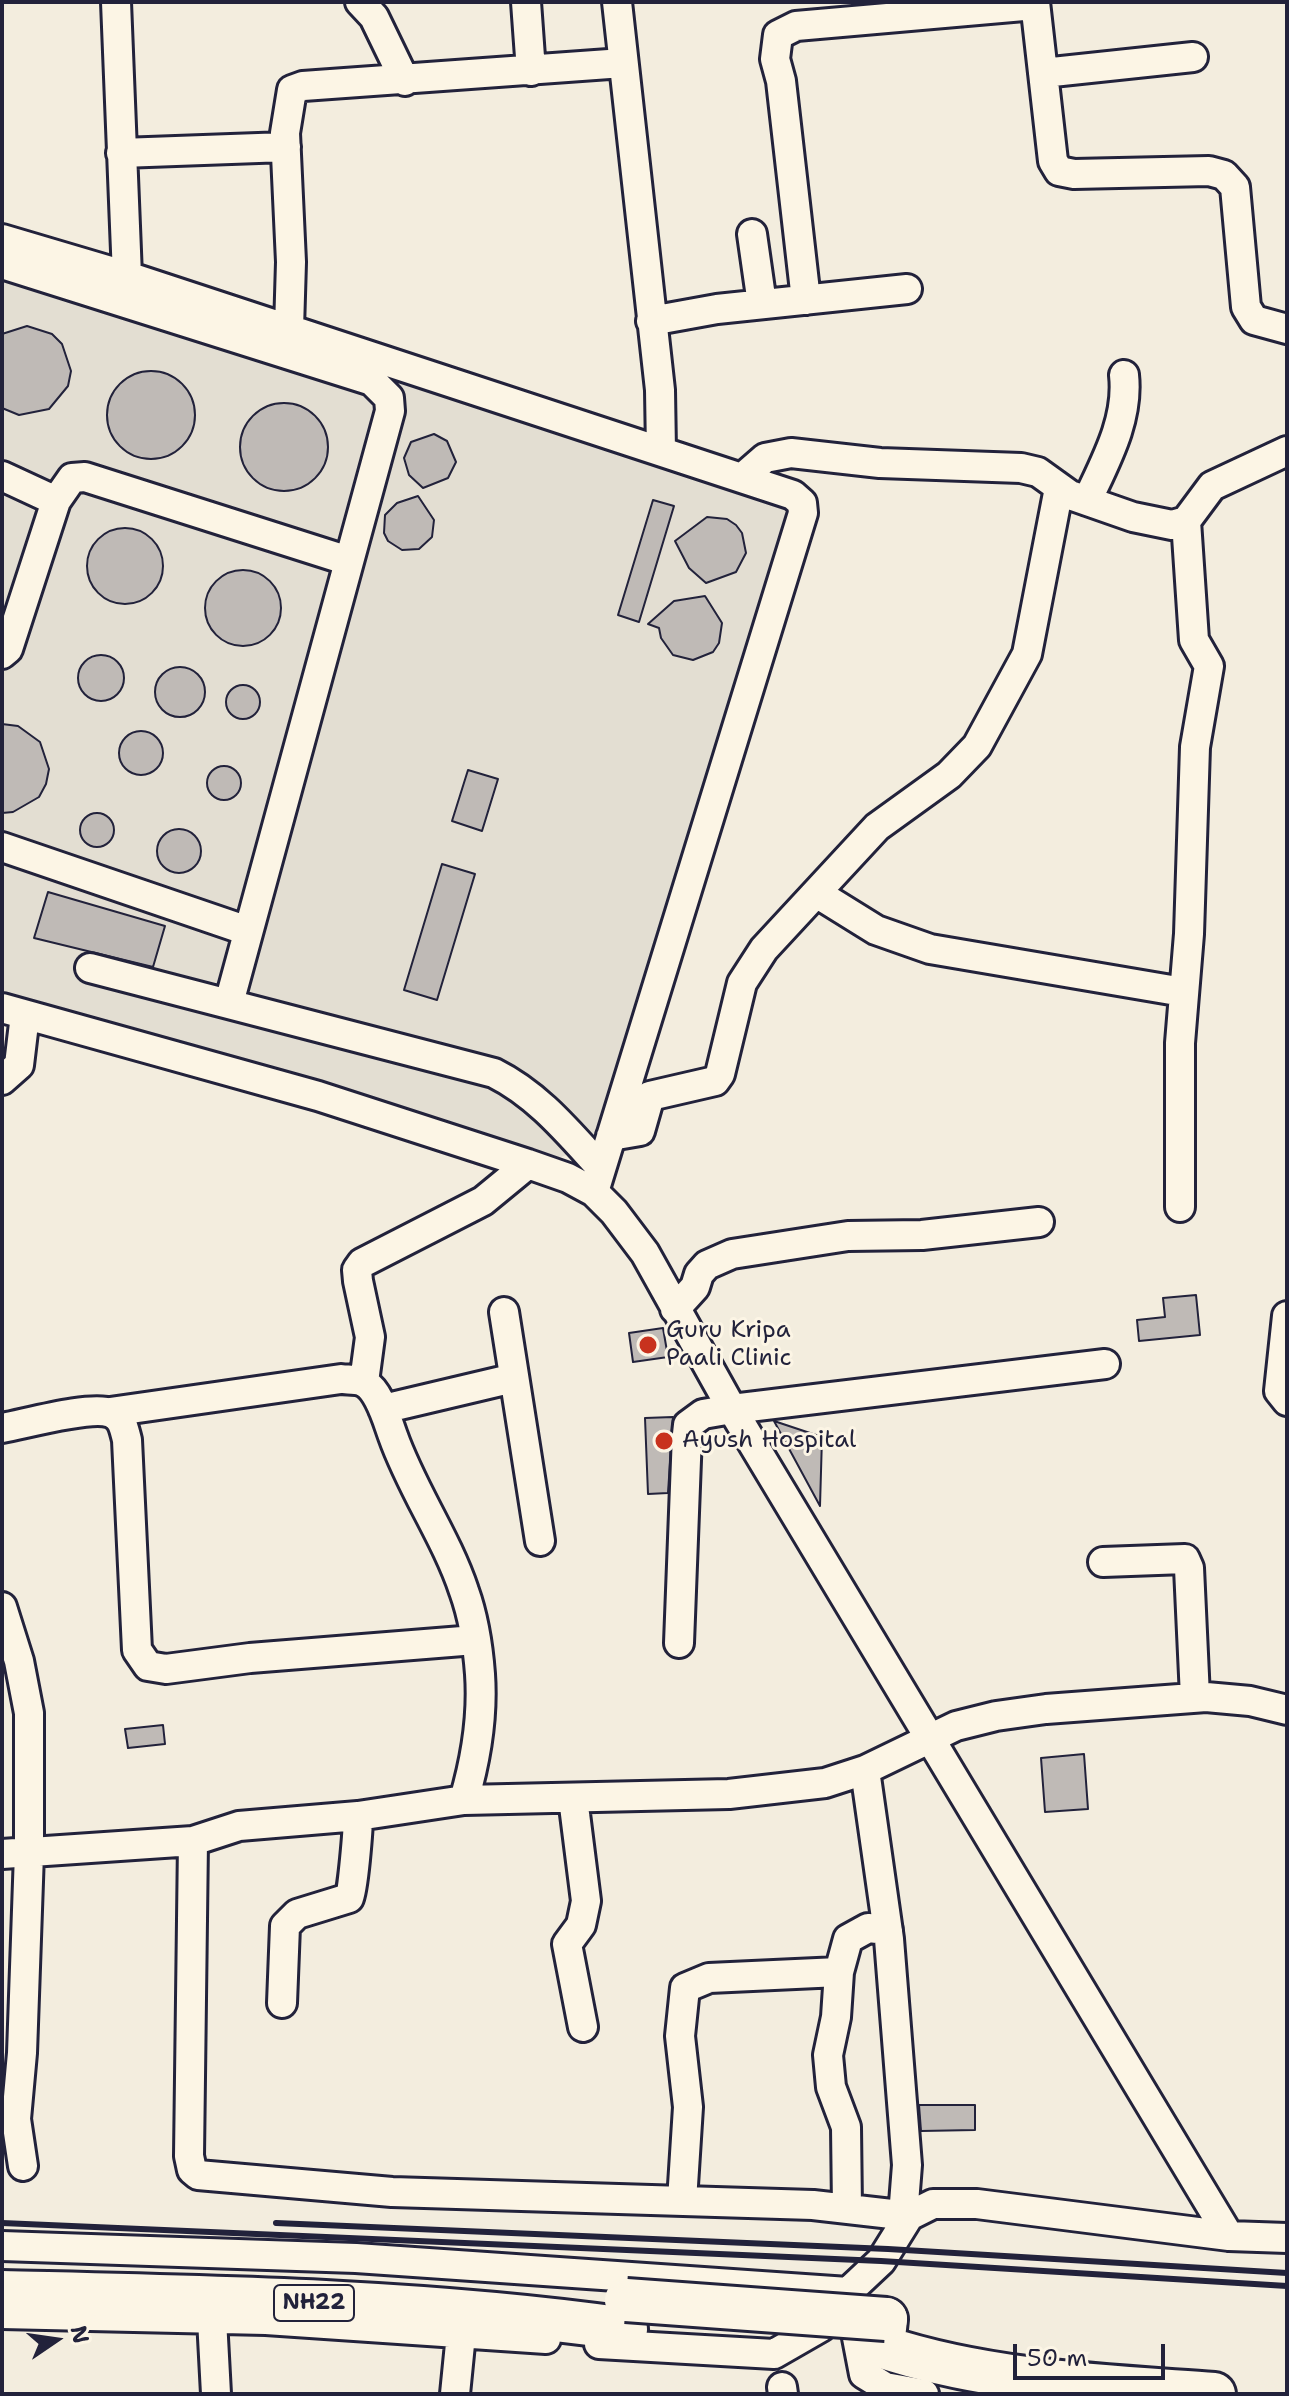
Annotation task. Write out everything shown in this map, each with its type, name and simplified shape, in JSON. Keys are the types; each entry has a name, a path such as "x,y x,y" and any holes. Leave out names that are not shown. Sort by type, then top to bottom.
{"highway":[{"name":"NH22","path":"2,2268 458,2282 702,2308 885,2333 938,2365 1098,2385 1214,2394"},
{"name":"NH22","path":"2,2292 233,2298 466,2312 699,2337 885,2333"}],"street":[{"path":"116,2 127,276"},
{"path":"360,2 374,17 405,81"},
{"path":"526,2 531,71"},
{"path":"617,2 662,408 661,451"},
{"path":"806,300 781,81 775,59 778,35 796,26 1035,4 1053,161 1059,171 1074,174 1209,171 1224,175 1235,187 1246,307 1254,320 1287,329"},
{"path":"1043,73 1193,57"},
{"path":"289,329 291,250 286,113 292,90 303,86 623,63"},
{"path":"121,153 286,147"},
{"path":"752,234 762,304"},
{"path":"2,239 127,276 661,451 793,495 802,503 803,513 598,1180"},
{"path":"2,264 372,381 384,389 390,411 229,1003"},
{"path":"651,321 762,304 907,289"},
{"path":"1087,501 1115,438 1126,390 1124,375"},
{"path":"1180,1207 1183,992 1189,934 1195,747 1209,666 1194,640 1186,521 1212,486 1287,451"},
{"path":"742,478 765,458 791,453 880,463 1021,468 1038,472 1059,488 1087,501 1159,525 1186,521"},
{"path":"2,476 56,501"},
{"path":"2,654 8,649 56,501 72,478 85,477 349,561"},
{"path":"611,1136 640,1131 650,1096 715,1081 720,1074 742,983 764,949 877,827 949,775 977,746 1027,654 1059,488"},
{"path":"2,847 248,931"},
{"path":"818,894 884,934 930,949 1183,992"},
{"path":"90,968 494,1073 518,1085 545,1107 633,1234 732,1409 1229,2236"},
{"path":"2,1080 19,1065 14,1011 318,1096 568,1178 598,1180"},
{"path":"364,1382 371,1351 358,1281 357,1270 362,1263 483,1201 528,1164"},
{"path":"675,1309 695,1287 699,1274 707,1265 732,1254 848,1236 931,1234 1039,1222"},
{"path":"504,1312 540,1541"},
{"path":"1287,1316 1279,1391 1287,1401"},
{"path":"679,1643 688,1425 703,1414 1105,1364"},
{"path":"383,1409 514,1378"},
{"path":"2,1428 88,1412 110,1412 341,1379 364,1382 383,1409 403,1465 464,1589 475,1640 480,1709 476,1760 464,1800"},
{"path":"110,1412 123,1422 127,1440 137,1650 148,1666 166,1669 262,1657 475,1640"},
{"path":"1103,1562 1185,1559 1189,1568 1195,1697"},
{"path":"2,1607 27,1700 16,1854 22,2053 16,2119 23,2166"},
{"path":"16,1854 193,1841 239,1826 358,1816 464,1800 752,1792 825,1783 865,1770 928,1738 996,1716 1195,1697 1237,1699 1287,1710"},
{"path":"2,2314 212,2319 774,2354 821,2327 848,2292 881,2261 906,2216 907,2165 888,1930 865,1770"},
{"path":"573,1798 586,1901 581,1925 567,1944 583,2027"},
{"path":"282,2003 285,1926 297,1914 340,1904 349,1898 358,1816"},
{"path":"193,1841 189,2156 192,2170 198,2175 392,2192 847,2208 906,2216 933,2204 952,2202 1229,2236 1287,2238"},
{"path":"847,2208 846,2127 831,2087 828,2055 836,2017 839,1972 848,1939 868,1928 888,1930"},
{"path":"682,2201 688,2107 680,2036 685,1988 709,1978 839,1972"},
{"path":"2,2246 356,2258 848,2292"},
{"path":"848,2292 864,2374 885,2387 924,2394"},
{"path":"212,2319 216,2394"},
{"path":"455,2394 461,2334"}],"shaded area":[{"path":"2,249 796,512 592,1146 550,1161 2,995"}],"building":[{"path":"27,326 52,334 62,344 71,371 68,386 49,409 19,415 2,408 2,334"},
{"path":"151,371 168,374 182,384 192,398 195,415 192,432 182,446 168,456 151,459 134,456 120,446 110,432 107,415 110,398 120,384 134,374"},
{"path":"284,403 301,406 315,416 325,430 328,447 325,464 315,478 301,488 284,491 267,488 253,478 243,464 240,447 243,430 253,416 267,406"},
{"path":"434,434 447,441 456,462 448,478 423,488 409,475 404,458 411,442"},
{"path":"418,496 434,520 432,537 419,549 402,550 388,541 384,533 385,515 397,503"},
{"path":"653,500 674,506 639,622 618,615"},
{"path":"707,517 727,519 736,525 742,533 746,553 736,572 706,583 689,568 675,541"},
{"path":"118,528 132,528 146,534 157,545 163,566 160,581 152,593 132,604 118,604 104,598 93,587 87,573 87,559 93,545 104,534"},
{"path":"236,570 250,570 264,576 275,587 281,608 278,623 270,635 250,646 236,646 222,640 211,629 205,615 205,601 211,587 222,576"},
{"path":"705,596 722,623 719,643 713,652 693,660 673,655 661,638 659,628 648,624 674,601"},
{"path":"101,655 117,662 124,678 117,694 101,701 85,694 78,678 85,662"},
{"path":"180,667 198,674 205,692 198,710 180,717 162,710 155,692 162,674"},
{"path":"243,685 255,690 260,702 255,714 243,719 231,714 226,702 231,690"},
{"path":"2,724 18,726 40,742 49,769 39,797 13,812 2,813"},
{"path":"141,731 157,737 163,753 157,769 141,775 125,769 119,753 125,737"},
{"path":"224,766 236,771 241,783 236,795 224,800 212,795 207,783 212,771"},
{"path":"468,770 498,779 482,831 452,821"},
{"path":"97,813 109,818 114,830 109,842 97,847 85,842 80,830 85,818"},
{"path":"179,829 195,835 201,851 195,867 179,873 163,867 157,851 163,835"},
{"path":"442,864 475,874 437,1000 404,990"},
{"path":"48,892 165,926 153,967 34,938"},
{"path":"1196,1295 1200,1335 1139,1341 1137,1320 1165,1317 1163,1298"},
{"path":"663,1328 668,1357 633,1362 629,1333"},
{"path":"673,1417 668,1493 648,1494 645,1418"},
{"path":"774,1421 822,1437 820,1506"},
{"path":"163,1725 165,1744 128,1748 125,1729"},
{"path":"1084,1754 1088,1809 1045,1812 1041,1758"},
{"path":"919,2105 975,2105 975,2130 921,2131"}],"railway":[{"path":"2,2223 881,2261 1287,2286"},
{"path":"276,2223 888,2249 1287,2273"}],"place":[{"name":"Guru Kripa Paali Clinic","path":"648,1345"},
{"name":"Ayush Hospital","path":"664,1441"}]}
